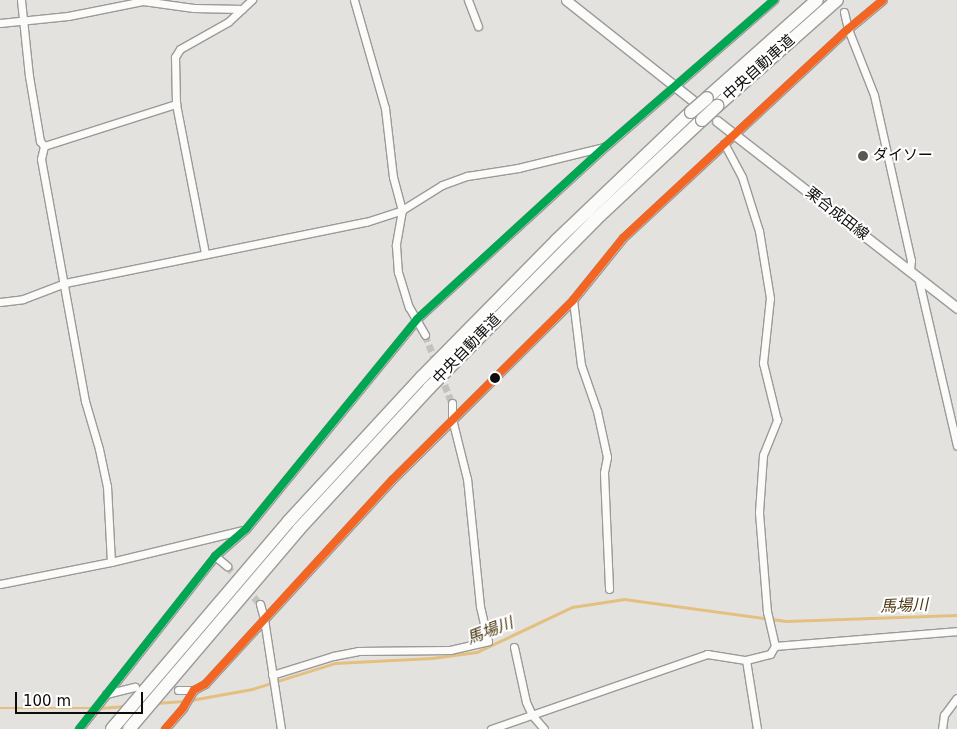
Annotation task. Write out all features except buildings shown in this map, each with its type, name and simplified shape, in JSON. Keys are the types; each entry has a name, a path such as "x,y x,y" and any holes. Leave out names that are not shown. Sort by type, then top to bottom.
{"highway":[{"name":"中央自動車道","path":"129,729 299,529 429,388 595,220 702,120 712,102 816,0"},
{"name":"中央自動車道","path":"112,729 138,691 289,521 436,363 550,246 692,106 712,102 837,0"}],"main road":[{"path":"566,0 676,87 692,106"},
{"name":"栗合成田線","path":"717,121 957,308"}],"street":[{"path":"21,0 29,76 40,141 44,146"},
{"path":"205,253 176,104 175,57 180,49 228,22 252,0"},
{"path":"354,0 385,108 393,176 402,210 396,245 398,272 409,307 425,335"},
{"path":"468,0 478,26"},
{"path":"79,729 215,556 246,529 416,319 606,146 774,0"},
{"path":"165,729 185,705 192,693 205,684 334,540 452,419 573,300 623,238 848,29 883,0"},
{"path":"0,24 68,16 143,1 194,8 242,9"},
{"path":"844,12 848,29 874,95 911,260 910,270"},
{"path":"44,146 176,104"},
{"path":"491,729 707,654 746,660 770,654 775,646 768,612 759,512 764,455 777,420 763,363 770,298 759,231 742,177 724,143"},
{"path":"44,146 41,159 65,282 84,401 99,449 106,486 111,562"},
{"path":"0,302 23,299 65,282 205,253 304,236 366,222 402,210 442,185 467,176 527,166 606,146"},
{"path":"917,276 957,446"},
{"path":"573,300 581,364 597,411 606,457 604,473 608,589"},
{"path":"272,676 333,656 358,651 450,650 488,642 480,606 467,479 461,447 452,419 452,403"},
{"path":"0,584 111,562 246,529"},
{"path":"215,556 227,566"},
{"path":"260,604 281,729"},
{"path":"775,646 957,631"},
{"path":"514,647 526,702 532,716 544,729"},
{"path":"746,660 757,729"},
{"path":"178,690 192,693"},
{"path":"106,694 138,691"},
{"path":"942,729 944,715 957,698"}],"waterway":[{"name":"馬場川","path":"191,700 252,689 335,663 432,658 477,652 572,607 624,599 786,621 957,615"},
{"name":"馬場川","path":"156,703 186,701"},
{"name":"馬場川","path":"99,708 126,706"},
{"name":"馬場川","path":"0,708 93,708"}],"tunnel":[{"path":"425,335 437,365"},
{"path":"441,375 452,403"},
{"path":"227,566 240,581"},
{"path":"247,589 260,604"}],"transit line":[{"path":"79,729 215,556 246,529 417,319 606,146 774,0"},
{"path":"165,729 183,708 194,690 205,684 392,480 573,300 623,238 848,29 883,0"}],"place":[{"name":"ダイソー","path":"863,156"}]}
